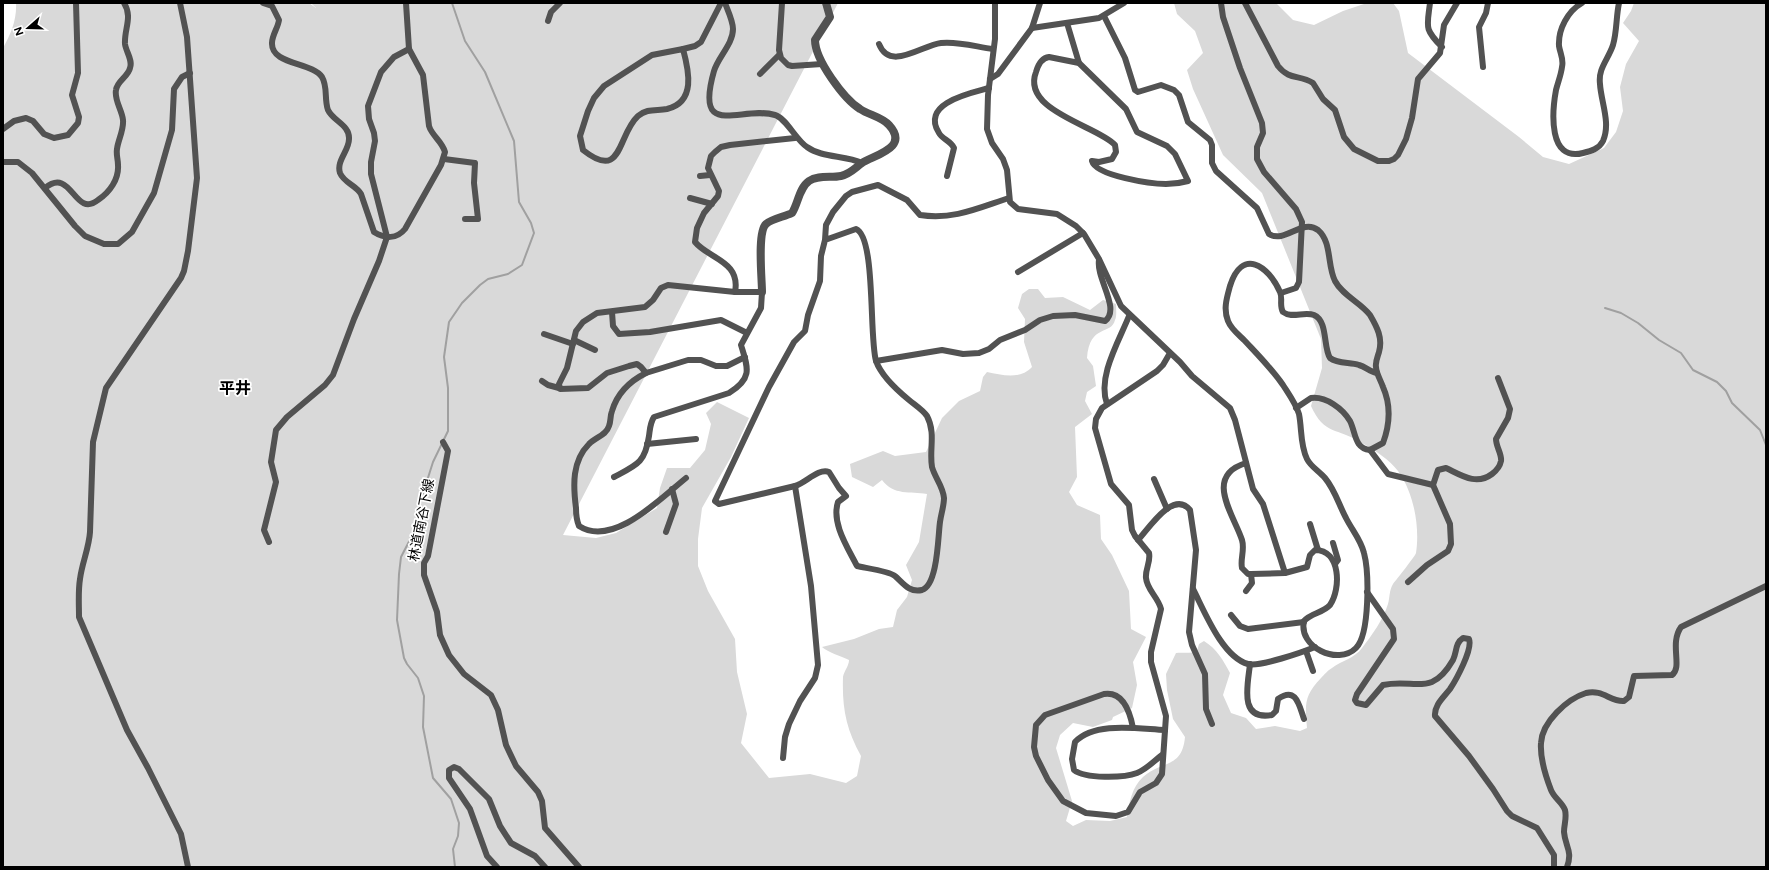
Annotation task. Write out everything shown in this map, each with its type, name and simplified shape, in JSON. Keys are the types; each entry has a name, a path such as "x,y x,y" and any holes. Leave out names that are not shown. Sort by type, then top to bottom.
{"street":[{"path":"3,129 14,121 26,118 34,121 44,134 58,138 68,134 77,125 79,117 72,95 78,74 76,3"},
{"path":"45,188 53,182 59,182 68,187 78,200 87,203 98,201 115,180 118,168 117,150 123,121 115,92 117,86 128,73 131,65 125,43 129,16 124,3"},
{"path":"180,3 187,37 197,178 186,264 181,278 120,366 106,388 102,400 93,442 89,544 80,578 78,603 79,617 117,708 181,834 188,867"},
{"path":"263,3 272,6 279,20 272,43 275,53 280,58 306,67 321,76 326,89 328,110 345,127 349,137 347,148 340,161 339,171 342,177 358,188 374,232 387,237 398,235 405,229 444,159 445,152 444,147 430,131 423,75 409,49 406,3"},
{"path":"548,21 551,12 560,3"},
{"path":"683,50 689,84 688,93 680,103 667,109 648,111 637,117 617,154 609,161 602,161 583,150 580,136 588,111 594,98 604,86 652,55 683,50 695,46 701,42 721,3"},
{"path":"725,3 733,29 732,37 714,71 709,103 715,112 721,115 775,115 783,121 795,138 811,150 848,158 862,163"},
{"path":"760,74 779,55 782,3"},
{"path":"614,477 641,460 647,444 650,426 654,417 729,393 739,387 745,378 748,369 741,345 761,308 761,243 764,226 768,222 792,213 804,187 808,182 818,178 842,175 854,170 862,163 877,157 890,148 894,139 894,133 887,124 855,105 822,64 817,53 815,40 817,34 830,17 826,3"},
{"path":"995,3 987,130 992,143 1005,164 1009,184 1010,202 1018,209 1057,214 1069,220 1083,233 1099,259 1121,306 1129,316 1170,353 1192,376 1230,408 1235,420 1253,489 1263,504 1285,573"},
{"path":"990,79 998,74 1032,28 1040,3"},
{"path":"1032,28 1104,16 1124,3"},
{"path":"1221,3 1223,17 1240,68 1262,123 1262,133 1257,147 1257,159 1264,172 1296,209 1302,222 1299,282 1296,288 1281,293"},
{"path":"1245,3 1283,72 1287,75 1313,83 1323,99 1338,114 1344,137 1348,143 1363,155 1378,161 1389,161 1394,159 1403,147 1412,118 1418,79 1438,57 1442,47 1444,25 1457,3"},
{"path":"1430,3 1427,29 1429,34 1442,47"},
{"path":"1484,67 1479,27 1486,13 1488,3"},
{"path":"1582,3 1568,15 1560,41 1563,65 1555,97 1554,121 1558,146 1569,155 1594,150 1603,141 1606,125 1599,77 1602,64 1612,47 1619,3"},
{"path":"1104,16 1125,58 1135,90 1138,92 1161,85 1174,90 1179,95 1188,122 1210,140 1212,145 1212,163 1216,172 1257,208 1269,234 1272,236 1284,235 1302,229 1305,226 1315,228 1323,235 1336,282 1346,294 1366,310 1376,326 1381,342 1376,367 1388,400 1389,413 1383,443 1370,450"},
{"path":"1067,23 1079,63 1126,109 1137,132 1167,146 1175,154 1188,181 1167,184 1151,183 1114,175 1098,169 1092,164 1092,161 1099,162 1112,159 1116,152 1115,145 1048,105 1037,93 1034,83 1038,67 1045,58 1053,57 1079,63"},
{"path":"879,44 884,52 895,57 900,57 930,45 942,43 993,49"},
{"path":"269,542 264,530 276,482 272,462 276,430 284,421 325,385 333,375 354,318 379,261 387,237 371,174 371,162 375,141 369,119 368,106 381,72 394,57 409,49"},
{"path":"779,55 792,66 822,64"},
{"path":"3,162 14,161 21,164 45,188 75,226 85,236 97,242 111,245 124,240 136,226 154,193 172,130 174,89 182,77 190,73"},
{"path":"947,176 954,148 939,134 936,128 936,116 939,109 948,101 989,88"},
{"path":"735,292 736,285 731,270 719,258 703,249 695,242 697,228 704,213 718,196 719,191 710,175 708,168 711,156 721,147 795,138"},
{"path":"444,159 475,163 474,188 478,219 465,219"},
{"path":"700,176 710,175"},
{"path":"825,240 856,229 864,235 869,264 876,361 884,374 902,394 926,414 932,427 932,465 943,492 944,500 935,565 927,587 922,590 912,590 903,585 894,574 857,566 842,535 836,512 838,502 846,496 829,472 819,472 802,484 733,502 719,504 715,501 790,347 805,331 808,315 820,281 821,256 825,240 826,225 841,201 852,192 873,186 882,187 904,198 917,212 925,215 958,215 1009,198"},
{"path":"690,198 712,204"},
{"path":"1018,272 1083,233"},
{"path":"876,361 942,350 963,354 979,352 989,349 1000,340 1025,330 1040,320 1053,316 1076,315 1105,321 1110,317 1111,307 1102,282 1098,265 1099,259"},
{"path":"1304,622 1307,639 1315,647 1329,655 1335,656 1345,654 1357,648 1363,634 1365,623 1367,592 1365,561 1362,548 1346,520 1335,493 1325,478 1308,460 1296,408 1272,371 1228,323 1225,310 1233,277 1242,266 1255,263 1260,266 1281,293 1282,310 1286,314 1310,314 1319,319 1330,358 1335,362 1360,365 1378,373"},
{"path":"559,388 574,342 576,331 582,322 597,313 645,307 650,304 660,288 668,285 735,292 762,292"},
{"path":"612,312 613,326 619,334 650,332 721,320 747,333"},
{"path":"1107,404 1104,390 1106,378 1113,354 1129,316"},
{"path":"544,334 574,342 595,350"},
{"path":"1133,728 1124,704 1120,698 1113,693 1104,694 1045,715 1039,720 1036,725 1034,740 1036,756 1048,780 1063,801 1086,814 1116,816 1125,814 1132,808 1140,792 1160,779 1163,768 1162,755 1166,710 1151,662 1151,652 1162,609 1146,580 1149,553 1132,530 1129,505 1111,484 1096,436 1096,418 1099,412 1107,404 1163,366 1170,353"},
{"path":"686,478 629,522 619,527 592,532 579,526 576,520 574,474 578,460 588,444 606,432 609,426 615,401 621,392 646,372 688,360 701,360 716,366 727,366 745,357"},
{"path":"542,381 548,386 564,390 588,388 607,373 637,364 646,372"},
{"path":"1408,582 1427,565 1448,551 1451,544 1450,524 1433,485 1438,470 1442,467 1469,479 1478,480 1491,475 1500,466 1501,457 1496,439 1508,418 1510,409 1498,378"},
{"path":"1296,408 1311,398 1317,398 1329,402 1348,419 1358,443 1364,448 1370,450 1388,474 1433,485"},
{"path":"647,444 696,439"},
{"name":"林道南谷下線","path":"443,442 448,451 428,556 424,563 424,575 437,612 440,635 450,655 464,674 491,695 498,710 506,745 516,766 538,792 542,801 545,828 580,867"},
{"path":"1231,615 1240,626 1248,629 1304,622 1310,616 1327,608 1333,598 1336,572 1335,564 1327,554 1318,550 1315,550 1310,555 1307,567 1285,573 1248,574 1242,568 1243,546 1224,499 1224,484 1228,474 1236,466 1246,463"},
{"path":"1154,479 1167,509"},
{"path":"783,758 785,737 789,724 800,700 815,678 818,665 812,586 795,486"},
{"path":"666,532 676,504 672,489"},
{"path":"1138,540 1160,514 1167,509 1184,505 1190,510 1196,550 1193,589 1190,604 1189,632 1192,646 1205,674 1206,709 1212,724"},
{"path":"1310,524 1318,550"},
{"path":"1334,543 1338,560 1335,564"},
{"path":"1246,590 1252,583 1251,574"},
{"path":"1568,867 1570,856 1564,834 1565,812 1562,804 1551,789 1541,748 1542,736 1550,722 1562,706 1574,698 1587,693 1599,692 1616,700 1624,701 1629,697 1634,676 1672,675 1677,665 1675,641 1682,627 1766,586"},
{"path":"1193,589 1210,622 1225,646 1240,660 1250,664 1260,664 1315,647"},
{"path":"1367,592 1393,629 1394,639 1357,694 1355,700 1357,703 1366,705 1383,686 1424,685 1438,679 1452,662 1458,642 1463,638 1469,639 1470,642 1468,653 1455,680 1438,703 1435,716 1469,756 1507,811 1512,816 1537,828 1554,855 1554,867"},
{"path":"1306,651 1313,670"},
{"path":"1250,664 1246,700 1250,709 1262,715 1272,715 1276,711 1278,699 1282,696 1292,695 1296,697 1304,719"},
{"path":"1162,755 1147,767 1131,775 1089,777 1074,770 1073,751 1075,742 1078,738 1097,731 1133,728 1165,730"},
{"path":"497,867 487,856 470,809 450,778 449,770 454,767 459,769 489,799 500,826 511,843 535,856 545,867"}],"shaded area":[{"path":"16,3 309,3 316,8 311,3 838,3 563,535 596,538 616,533 657,508 660,488 667,468 690,468 705,450 711,424 706,413 717,402 749,418 731,457 702,508 698,539 698,566 708,591 735,639 737,672 747,714 741,743 769,778 810,774 846,783 857,776 861,756 848,727 844,708 843,677 849,660 822,647 854,639 879,629 893,627 897,610 907,597 912,580 906,565 919,542 927,494 897,491 892,489 882,480 873,487 852,477 850,464 883,451 895,456 926,452 942,418 959,401 980,391 983,377 987,372 1011,376 1022,374 1032,367 1024,342 1025,319 1018,308 1022,294 1029,289 1038,289 1045,298 1063,297 1090,310 1103,300 1116,304 1116,317 1113,325 1096,335 1089,347 1087,358 1093,366 1096,386 1087,392 1085,401 1092,414 1075,427 1077,477 1069,492 1077,505 1100,515 1101,539 1112,555 1129,591 1131,629 1146,637 1133,662 1137,685 1132,708 1113,717 1112,720 1093,727 1073,723 1060,735 1056,748 1072,801 1066,821 1073,826 1086,820 1110,821 1127,817 1132,796 1139,781 1150,772 1170,763 1180,754 1185,737 1173,719 1167,690 1166,674 1176,653 1197,651 1199,644 1204,641 1209,644 1222,659 1230,673 1223,695 1231,713 1246,718 1256,729 1275,726 1300,731 1307,728 1306,706 1311,690 1329,670 1352,657 1362,648 1383,616 1393,584 1416,553 1417,532 1412,500 1404,480 1398,471 1386,459 1370,448 1326,426 1321,422 1311,406 1322,368 1321,339 1262,193 1223,155 1193,89 1187,70 1203,53 1195,31 1177,14 1174,3 1276,3 1293,20 1314,25 1343,11 1367,3 1393,3 1399,11 1408,53 1543,157 1569,164 1604,148 1616,132 1623,111 1620,87 1626,64 1639,41 1623,23 1631,11 1634,3 1766,3 1766,867 3,867 3,48 13,26 16,15"}],"waterway":[{"path":"452,3 465,41 485,72 514,141 519,202 531,223 534,233 522,265 508,274 488,279 480,285 462,303 449,322 444,357 448,388 448,431 433,462 420,503 414,532 401,557 397,620 404,658 418,678 424,696 423,727 433,778 451,799 459,823 458,836 453,849 455,867"},
{"path":"1605,308 1621,313 1638,323 1659,340 1681,353 1693,370 1717,382 1726,391 1732,403 1760,430 1766,445"}],"district":[{"name":"平井","path":"235,388"}]}
